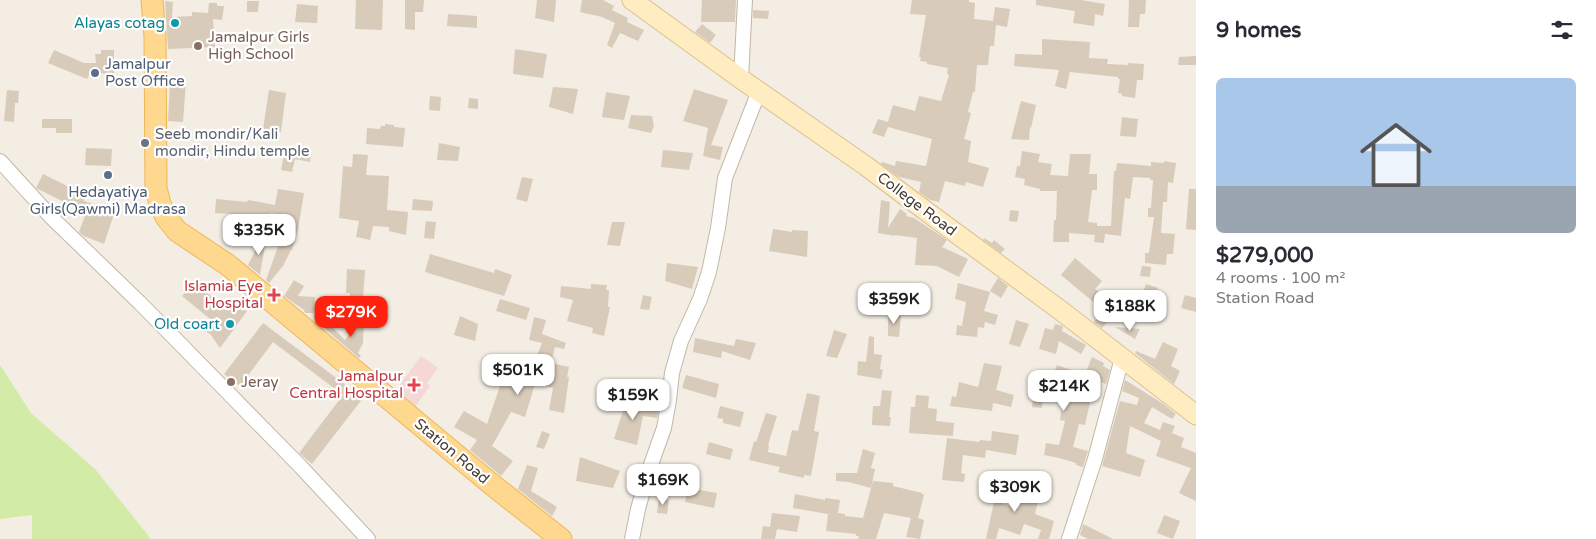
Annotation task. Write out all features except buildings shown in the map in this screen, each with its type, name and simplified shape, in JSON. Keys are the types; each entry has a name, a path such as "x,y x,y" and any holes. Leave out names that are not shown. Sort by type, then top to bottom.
{"main road":[{"name":"Station Road","path":"152,0 155,36 156,188 166,217 178,231 228,265 561,539"},
{"name":"College Road","path":"632,0 866,166 1196,415"}],"street":[{"path":"741,79 744,0"},
{"path":"632,539 648,473 664,428 672,373 681,341 700,299 709,272 725,178 759,91"},
{"path":"0,161 52,218 140,303 302,468 368,539"},
{"path":"1069,539 1095,459 1122,358"}],"shaded area":[{"name":"Jamalpur Central Hospital","path":"421,356 438,368 427,383 430,386 412,411 391,397"}],"green space":[{"path":"0,365 31,413 95,469 151,539 32,539 32,515 0,519"}],"place":[{"name":"Alayas cotag","path":"175,23"},
{"name":"Jamalpur Girls High School","path":"198,46"},
{"name":"Jamalpur Post Office","path":"95,73"},
{"name":"Seeb mondir/Kali mondir, Hindu temple","path":"145,143"},
{"name":"Hedayatiya Girls(Qawmi) Madrasa","path":"108,175"},
{"name":"Islamia Eye Hospital","path":"274,295"},
{"name":"Old coart","path":"230,324"},
{"name":"Jeray","path":"231,382"},
{"name":"Jamalpur Central Hospital","path":"414,385"}]}
